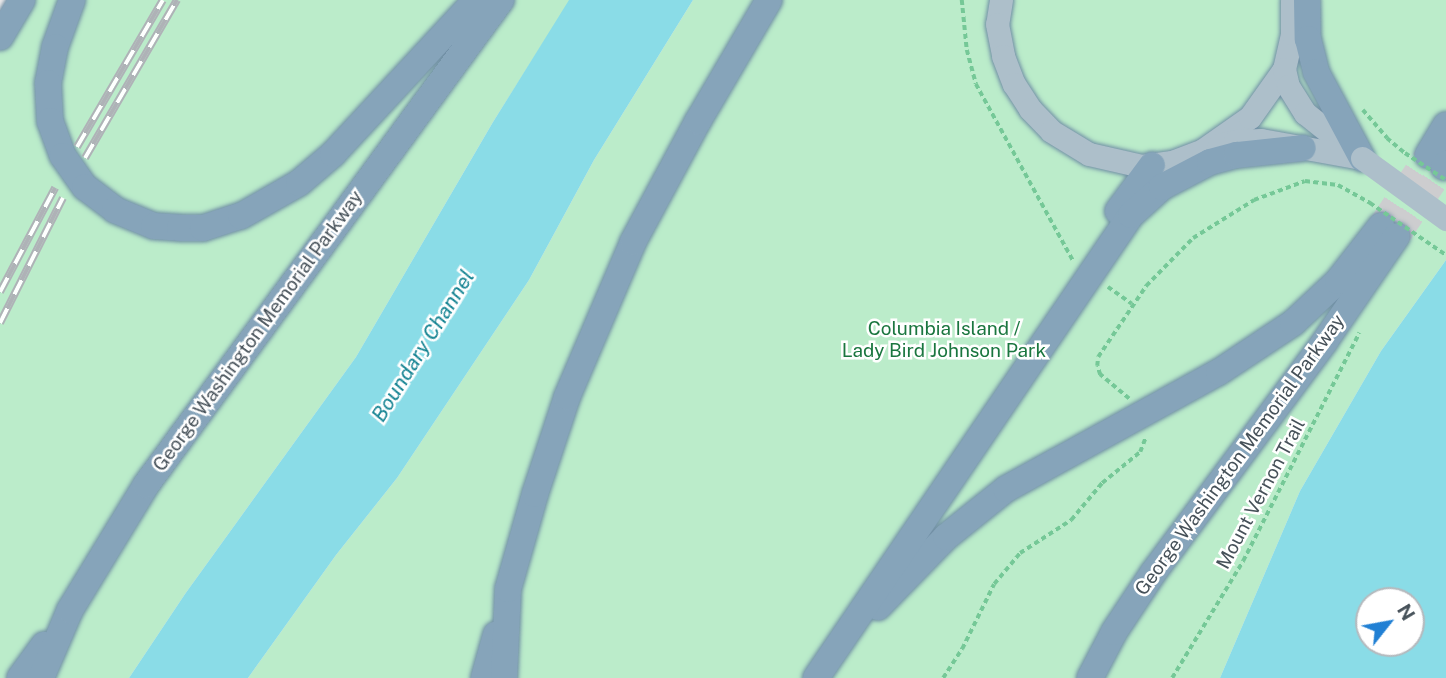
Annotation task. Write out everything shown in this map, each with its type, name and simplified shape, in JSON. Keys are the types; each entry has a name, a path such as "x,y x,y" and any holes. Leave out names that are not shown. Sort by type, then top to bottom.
{"highway":[{"path":"0,37 22,0"},
{"path":"72,0 48,83 50,121 62,156 85,187 114,210 154,226 203,228 241,216 299,183 333,154 476,0"},
{"name":"George Washington Memorial Parkway","path":"41,678 70,610 117,529 184,432 501,0"},
{"path":"484,678 535,494 567,397 605,303 665,181 769,0"},
{"path":"1296,1 1316,72 1362,158"},
{"path":"1434,164 1446,125"},
{"path":"1088,264 1140,205 1187,172 1237,155 1303,149"},
{"path":"816,678 1088,264 1114,216 1152,165"},
{"path":"836,647 946,537 1006,489 1208,378 1293,323 1338,281 1383,222"},
{"name":"George Washington Memorial Parkway","path":"1090,678 1114,632 1153,573 1325,341 1383,222"},
{"path":"504,678 508,589"},
{"path":"20,678 70,610"}],"main road":[{"path":"990,0 1007,70 1021,97 1040,120 1064,140 1089,154 1118,163 1152,165 1250,140 1362,158"},
{"path":"997,24 1001,0"},
{"path":"1203,150 1251,117 1284,69 1296,1"},
{"path":"1284,69 1291,92 1305,113 1446,219"}],"path":[{"path":"962,0 967,50 976,84 1075,264 1088,264"},
{"path":"1356,100 1387,138 1434,164"},
{"path":"1132,407 1123,392 1103,378 1096,362 1132,304 1167,261 1193,238 1222,217 1269,193 1305,181 1328,182 1383,222 1446,255"},
{"path":"1106,285 1132,304"},
{"name":"Mount Vernon Trail","path":"1172,678 1244,561 1361,329"},
{"path":"943,678 962,649 994,584 1020,553 1071,520 1102,483 1135,457 1143,447 1144,433"}],"green space":[{"path":"28,0 570,0 493,122 356,357 185,594 129,678 0,678 0,51"},
{"name":"Columbia Island / Lady Bird Johnson Park","path":"693,0 1446,0 1446,260 1381,351 1300,491 1220,678 248,678 336,555 397,478 529,280 594,160"}],"water":[{"name":"Boundary Channel","path":"569,0 693,0 594,160 529,280 397,478 336,555 248,678 129,678 185,594 356,357 493,122"},
{"path":"1446,260 1446,678 1220,678 1300,491 1381,351"}],"tunnel":[{"path":"1381,226 1428,155"},
{"path":"1397,236 1444,167"}],"railway":[{"path":"77,147 163,0"},
{"path":"85,158 177,0"},
{"path":"0,292 55,188"},
{"path":"0,323 63,198"}]}
